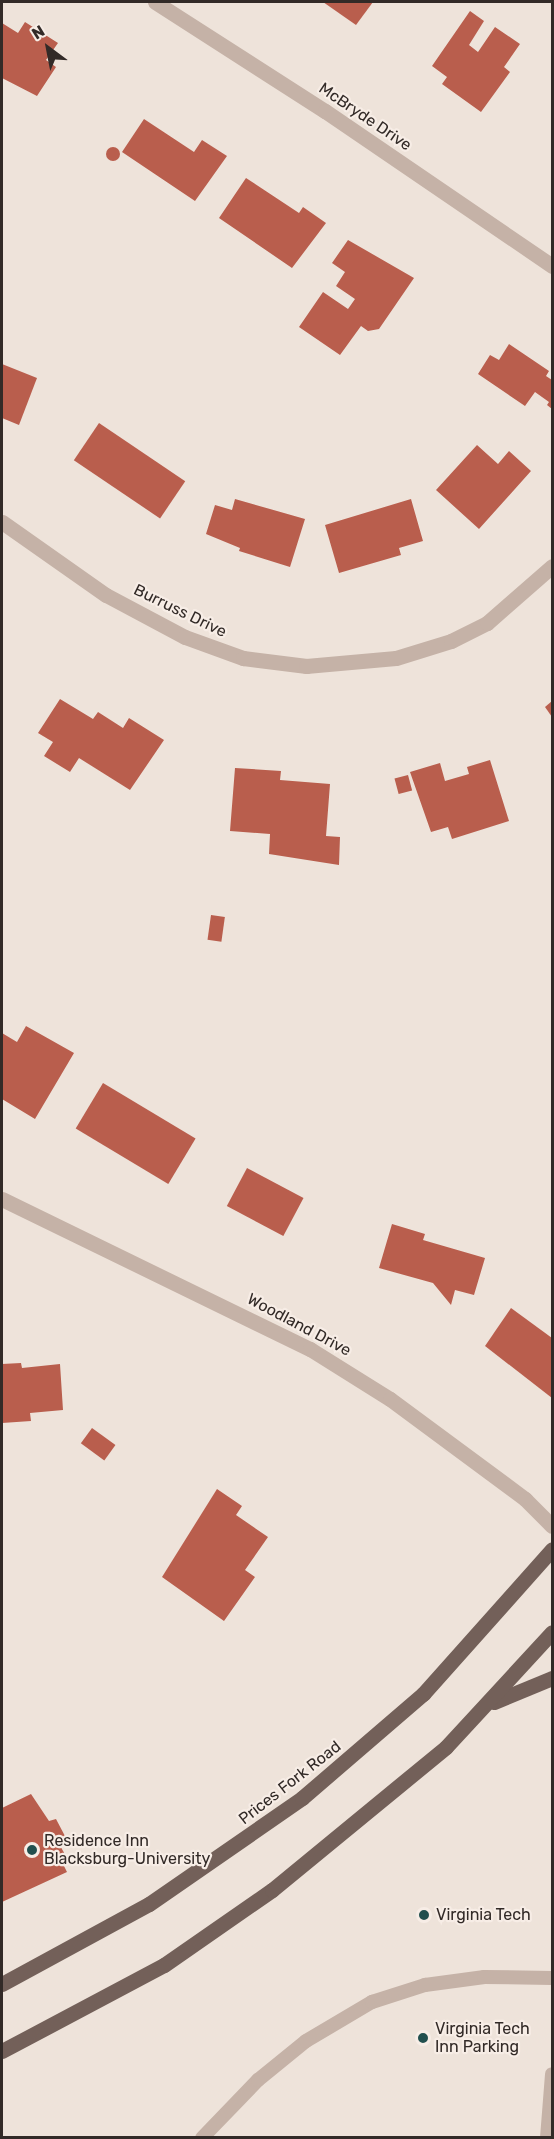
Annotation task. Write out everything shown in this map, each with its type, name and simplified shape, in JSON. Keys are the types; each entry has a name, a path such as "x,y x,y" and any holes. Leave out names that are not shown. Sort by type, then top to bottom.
{"main road":[{"name":"Prices Fork Road","path":"2,1984 150,1904 302,1798 423,1694 552,1549"},
{"path":"2,2051 92,2006 216,1932 360,1821 487,1705 552,1632"},
{"path":"487,1705 552,1678"}],"street":[{"name":"McBryde Drive","path":"155,2 325,111 552,266"},
{"name":"Burruss Drive","path":"2,522 106,595 185,638 243,658 306,666 396,658 451,641 487,623 552,566"},
{"name":"Woodland Drive","path":"2,1199 310,1349 390,1399 525,1499 552,1526"}],"lane":[{"path":"202,2138 258,2080 306,2041 372,2002 425,1985 484,1977 552,1977"},
{"path":"547,2138 552,2074"}],"building":[{"path":"323,2 373,2 356,25"},
{"path":"470,11 484,21 469,45 478,52 495,27 520,44 504,67 510,72 481,112 442,84 447,77 432,66"},
{"path":"25,22 58,43 46,60 56,67 37,96 2,78 2,23 18,33"},
{"path":"144,119 194,152 202,140 227,156 195,201 122,152"},
{"path":"113,147 118,149 120,154 118,159 113,161 108,159 106,154 108,149"},
{"path":"246,178 299,213 303,207 326,223 292,268 219,218"},
{"path":"348,240 414,278 379,329 368,331 361,326 340,355 299,327 323,292 348,309 355,299 336,286 345,272 332,263"},
{"path":"509,344 549,371 546,376 552,380 552,409 547,405 549,402 535,392 525,406 478,374 490,355 499,360"},
{"path":"2,364 37,378 19,425 2,418"},
{"path":"99,423 185,481 160,518 74,460"},
{"path":"477,445 498,464 509,451 531,471 479,529 436,490"},
{"path":"235,499 305,519 290,567 239,551 240,548 206,534 215,505 232,510"},
{"path":"411,499 423,541 399,548 401,555 339,573 325,525"},
{"path":"60,699 93,719 98,712 123,728 129,718 164,740 130,790 79,758 70,772 44,756 53,742 38,733"},
{"path":"552,701 552,717 545,707"},
{"path":"490,760 509,821 452,839 448,827 431,832 410,772 440,763 445,781 469,774 467,767"},
{"path":"235,768 281,771 280,780 330,784 326,836 340,837 339,865 269,854 270,834 230,831"},
{"path":"408,775 412,790 399,794 394,779"},
{"path":"211,915 225,917 221,942 208,940"},
{"path":"26,1026 74,1053 35,1119 2,1099 2,1033 17,1042"},
{"path":"103,1083 196,1139 168,1184 76,1128"},
{"path":"247,1168 304,1198 283,1236 227,1206"},
{"path":"392,1224 425,1234 423,1240 485,1258 474,1295 455,1290 451,1305 433,1283 379,1268"},
{"path":"511,1308 552,1338 552,1398 485,1346"},
{"path":"21,1363 22,1368 60,1364 63,1410 30,1413 31,1421 2,1423 2,1364"},
{"path":"92,1428 115,1445 104,1460 81,1443"},
{"path":"217,1489 242,1506 236,1515 268,1537 245,1570 255,1577 224,1621 162,1577"},
{"name":"Residence Inn Blacksburg-University","path":"31,1794 49,1821 56,1819 66,1838 58,1842 67,1858 62,1862 67,1872 2,1902 2,1808"}],"place":[{"name":"Residence Inn Blacksburg-University","path":"32,1850"},
{"name":"Virginia Tech","path":"424,1915"},
{"name":"Virginia Tech Inn Parking","path":"423,2038"}]}
